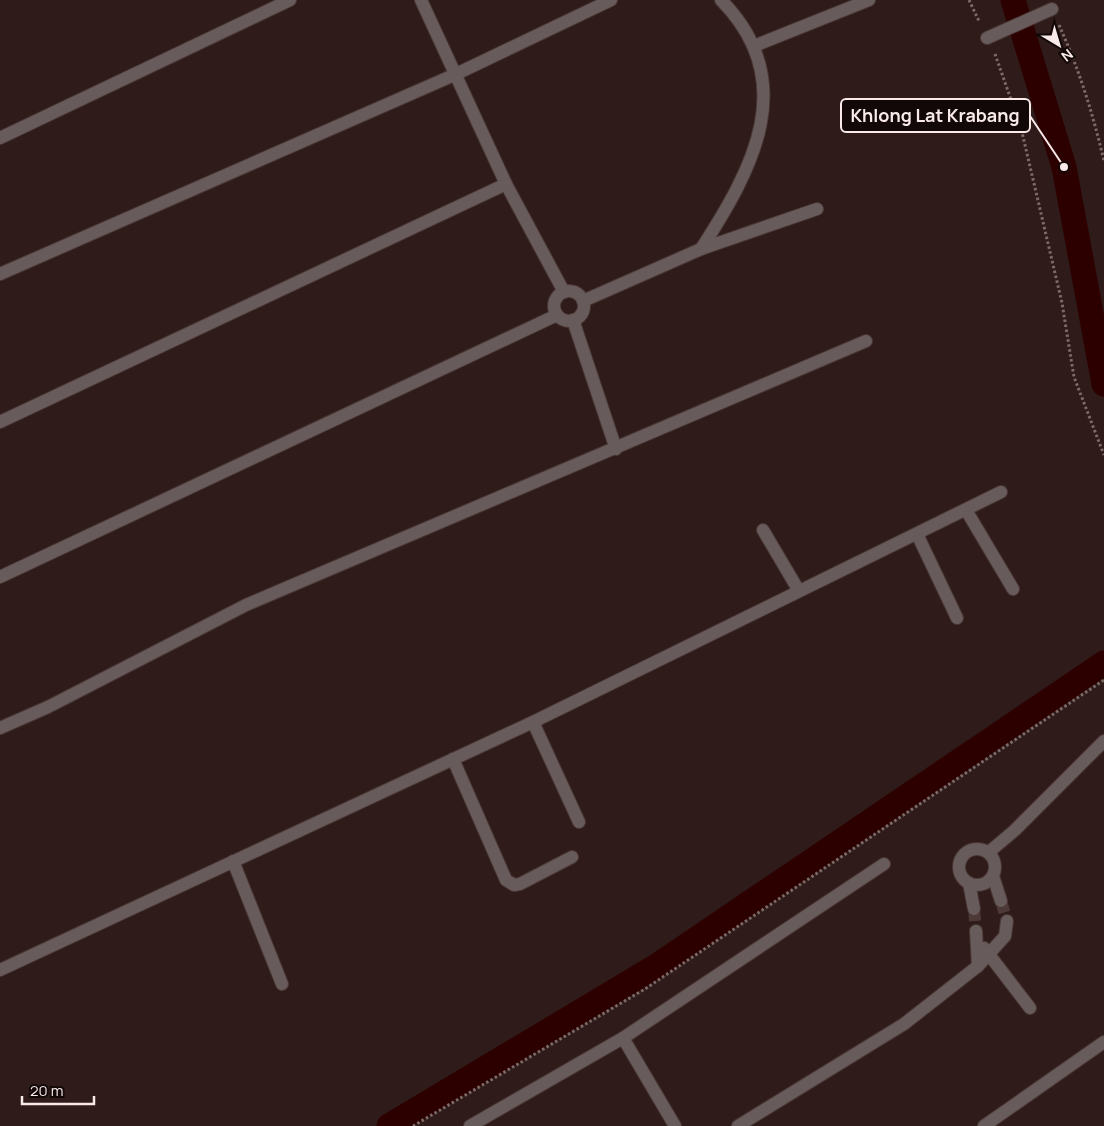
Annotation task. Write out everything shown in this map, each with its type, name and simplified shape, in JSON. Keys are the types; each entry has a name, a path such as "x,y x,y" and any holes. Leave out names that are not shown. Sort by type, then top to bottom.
{"street":[{"path":"0,138 290,0"},
{"path":"421,0 506,184 564,292"},
{"path":"0,274 454,75 612,0"},
{"path":"702,249 745,175 762,124 764,97 759,55 721,0"},
{"path":"754,46 868,0"},
{"path":"990,37 1048,11"},
{"path":"0,422 506,184"},
{"path":"583,301 702,249 817,209"},
{"path":"564,292 573,292 583,301 583,310 574,320 564,320 557,315 555,302 564,292"},
{"path":"0,577 557,315"},
{"path":"574,320 616,449"},
{"path":"0,728 48,707 246,605 866,341"},
{"path":"0,970 533,722 1001,492"},
{"path":"966,510 1013,589"},
{"path":"763,530 799,591"},
{"path":"917,534 957,618"},
{"path":"533,722 579,822"},
{"path":"989,852 1015,830 1104,741"},
{"path":"453,759 506,880 514,885 520,884 572,857"},
{"path":"981,848 989,852 995,859 996,868 993,876 987,883 978,885 969,883 962,878 959,870 960,861 964,853 972,849 981,848"},
{"path":"233,861 282,984"},
{"path":"470,1126 623,1038 884,864"},
{"path":"993,876 1001,901"},
{"path":"969,883 974,908"},
{"path":"738,1126 904,1024 978,966 990,954 1005,936 1007,921"},
{"path":"978,966 976,936 1030,1008"},
{"path":"623,1038 675,1126"},
{"path":"984,1126 1104,1042"}],"path":[{"path":"969,0 990,37 1021,128 1062,303 1074,377 1104,455"},
{"path":"1048,11 1077,65 1096,124 1104,161"},
{"path":"413,1126 645,989 1104,680"}],"waterway":[{"path":"1013,0 1064,167 1104,384"},
{"path":"389,1126 655,967 1104,663"}],"tunnel":[{"path":"1001,901 1007,921"},
{"path":"974,909 976,931"}],"place":[{"name":"Khlong Lat Krabang","path":"1064,167"}]}
